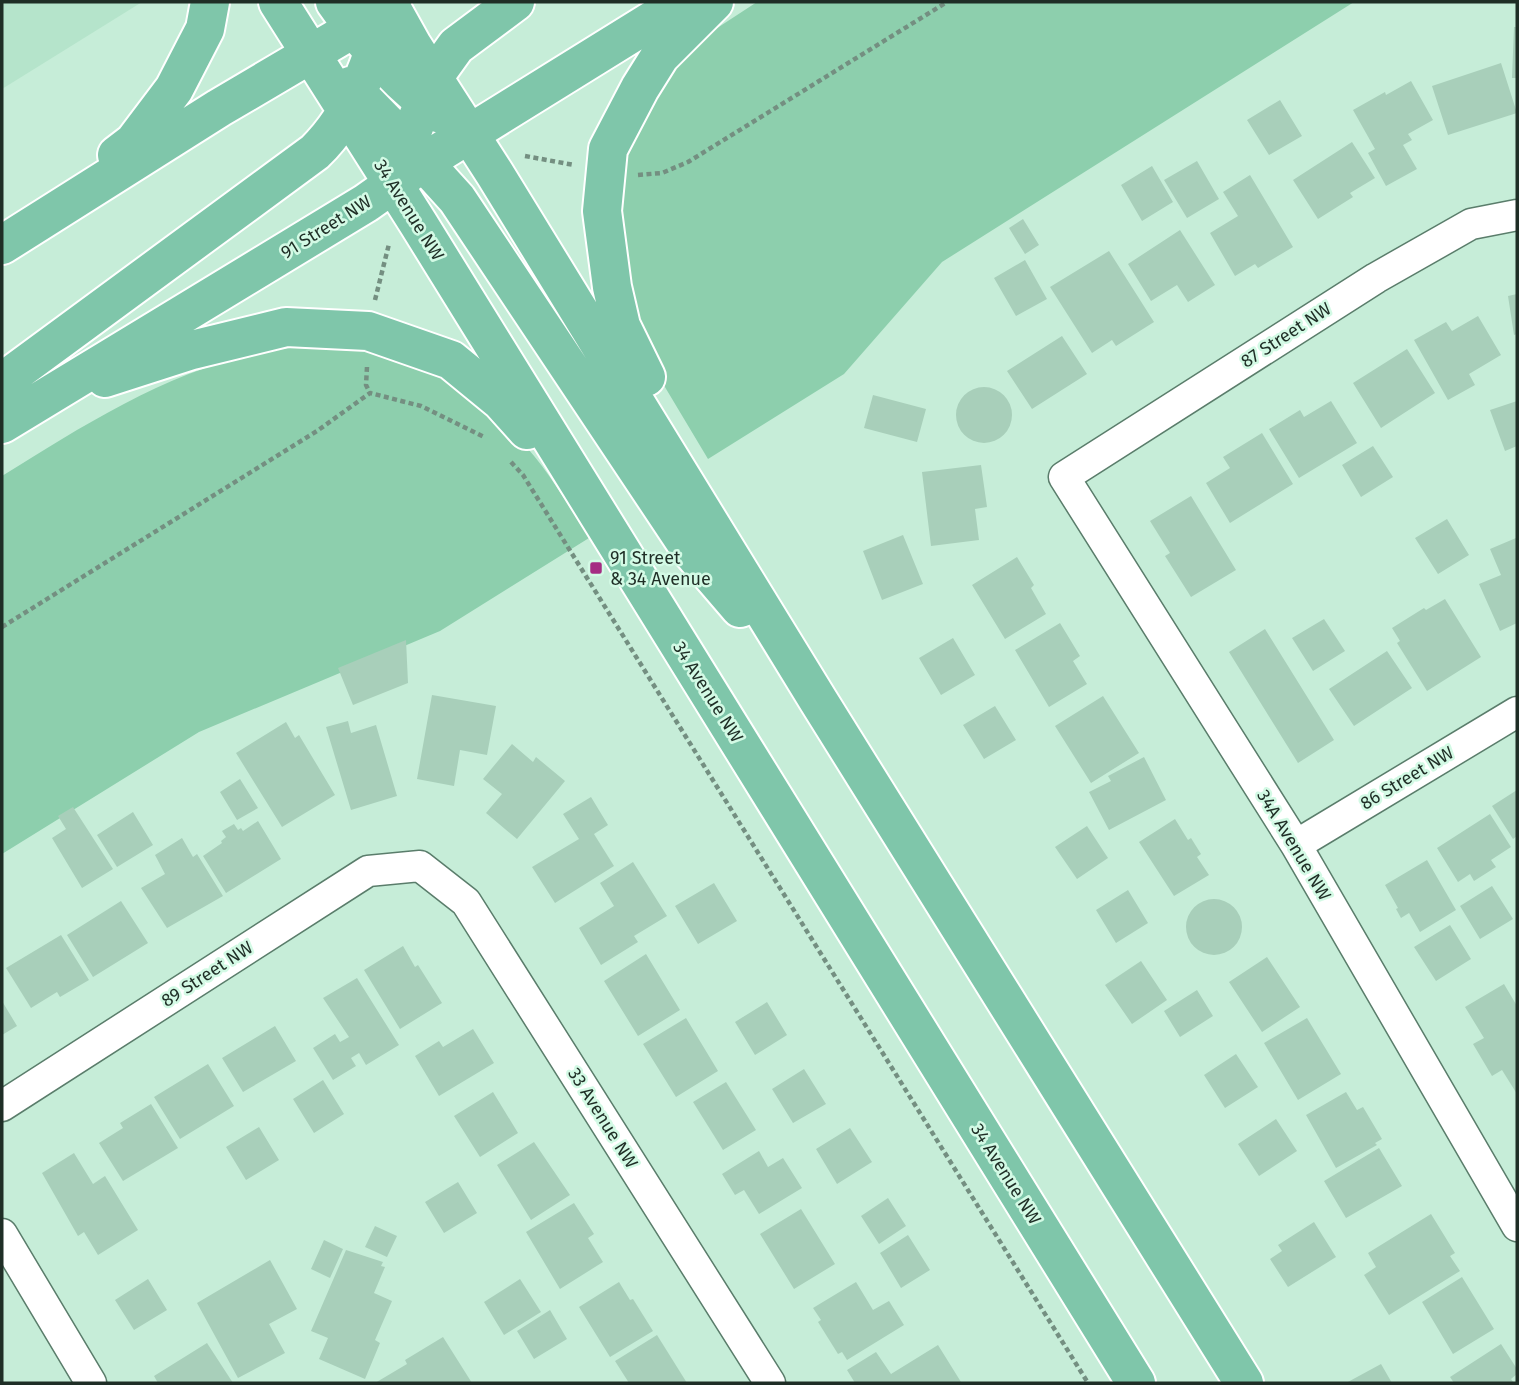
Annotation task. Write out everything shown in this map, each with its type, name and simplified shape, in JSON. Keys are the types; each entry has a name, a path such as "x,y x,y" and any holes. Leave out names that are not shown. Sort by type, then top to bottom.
{"main road":[{"path":"2,244 134,142 174,89 205,29 210,2"},
{"name":"34 Avenue NW","path":"278,2 311,54 352,101 393,183 1136,1383"},
{"path":"2,244 219,108 354,28 389,2 428,90"},
{"path":"416,153 428,90 456,46 516,2"},
{"name":"91 Street NW","path":"2,424 366,203 393,183 416,153 469,134 682,2"},
{"path":"715,2 660,56 608,149 602,211 612,287 621,326 661,407 732,522 818,700"},
{"path":"354,28 428,90 469,134 1244,1383"},
{"path":"2,382 315,152 327,140 367,75 354,28"},
{"path":"352,101 416,153 457,199 692,552 818,700"},
{"path":"40,400 192,350 286,327 368,331 451,360 501,401 588,499"}],"street":[{"name":"87 Street NW","path":"1064,477 1376,278 1471,224 1517,215"},
{"name":"34A Avenue NW","path":"1064,477 1296,845 1516,1221"},
{"name":"86 Street NW","path":"1296,845 1517,712"},
{"name":"89 Street NW","path":"2,1106 368,871 420,866"},
{"name":"33 Avenue NW","path":"420,866 466,902 770,1383"},
{"path":"2,1234 92,1383"}],"path":[{"path":"526,155 605,171 639,175 662,173 688,162 947,2"},
{"path":"2,627 317,431 370,393 421,406 479,433 487,440"},
{"path":"510,460 531,487 1088,1383"}],"shaded area":[{"path":"2,2 142,2 2,89"},
{"path":"757,2 1354,2 942,262 844,374 708,459 647,357 617,263 621,156 662,79 708,34"},
{"path":"299,347 363,348 414,364 463,391 506,426 525,446 542,466 589,538 440,631 199,732 2,854 2,476 107,413 181,377 259,353"}],"building":[{"path":"1514,27 1517,27 1517,78 1512,78"},
{"path":"1501,63 1517,113 1448,135 1432,86"},
{"path":"1411,81 1433,120 1408,134 1412,140 1403,145 1417,169 1386,186 1368,153 1375,149 1353,110"},
{"path":"1280,100 1302,136 1269,155 1247,120"},
{"path":"1352,142 1375,178 1350,193 1353,197 1318,219 1293,180"},
{"path":"1197,161 1219,199 1187,218 1164,180"},
{"path":"1152,166 1173,202 1142,221 1121,185"},
{"path":"1250,175 1293,247 1258,268 1255,264 1235,276 1210,233 1238,216 1223,192"},
{"path":"1023,219 1039,245 1025,254 1009,228"},
{"path":"1180,230 1215,285 1188,302 1177,285 1151,301 1128,264"},
{"path":"1109,251 1154,322 1116,346 1112,340 1092,353 1050,287"},
{"path":"1025,260 1047,299 1016,316 994,278"},
{"path":"1517,294 1517,334 1514,335 1508,296"},
{"path":"1478,316 1501,355 1469,374 1475,385 1448,400 1414,340 1446,322 1452,331"},
{"path":"1062,336 1087,374 1032,409 1007,371"},
{"path":"1407,349 1435,393 1381,428 1353,383"},
{"path":"978,387 990,387 1000,391 1008,399 1012,415 1008,431 1000,439 990,443 978,443 968,439 960,431 956,421 956,409 960,399 968,391"},
{"path":"873,395 926,409 917,442 864,428"},
{"path":"1331,401 1357,443 1299,478 1269,429 1300,410 1304,417"},
{"path":"1517,401 1517,446 1505,451 1490,410"},
{"path":"1262,433 1293,484 1230,523 1206,483 1230,468 1223,457"},
{"path":"1373,446 1393,477 1361,497 1342,465"},
{"path":"981,465 987,507 975,509 979,540 931,546 922,472"},
{"path":"1191,496 1236,570 1191,597 1165,556 1170,553 1150,521"},
{"path":"1447,519 1469,555 1438,574 1415,538"},
{"path":"903,535 923,584 882,600 863,551"},
{"path":"1516,538 1517,623 1500,631 1479,584 1501,575 1490,549"},
{"path":"1017,557 1034,585 1031,588 1046,614 1005,639 972,585"},
{"path":"1445,599 1481,657 1427,691 1397,643 1400,641 1392,628 1424,608 1426,610"},
{"path":"1324,619 1345,651 1313,671 1292,638"},
{"path":"1060,623 1080,656 1073,661 1087,684 1049,707 1015,650"},
{"path":"1265,629 1334,740 1298,763 1229,652"},
{"path":"953,638 975,675 941,695 919,658"},
{"path":"406,640 408,683 353,705 338,668"},
{"path":"1387,651 1412,688 1354,726 1329,689"},
{"path":"432,695 496,706 487,755 460,750 454,786 417,779"},
{"path":"1103,696 1139,753 1091,783 1055,726"},
{"path":"995,706 1016,740 984,759 963,725"},
{"path":"348,721 351,733 376,725 397,796 351,810 326,727"},
{"path":"286,722 295,738 299,735 335,795 282,827 236,753"},
{"path":"512,744 533,762 536,757 565,781 517,839 486,813 502,794 483,779"},
{"path":"1144,757 1166,800 1109,830 1089,792 1111,781 1108,776"},
{"path":"240,779 258,808 237,820 220,792"},
{"path":"1517,790 1517,836 1513,839 1492,806"},
{"path":"591,797 608,825 594,834 614,866 555,903 532,867 579,839 563,814"},
{"path":"73,807 113,869 82,888 52,838 66,829 58,816"},
{"path":"133,812 153,845 117,867 97,835"},
{"path":"1490,814 1511,847 1491,860 1496,867 1474,881 1470,874 1458,882 1437,848"},
{"path":"1175,819 1201,854 1197,857 1209,875 1174,896 1139,842"},
{"path":"258,821 281,859 226,893 203,856 222,843 226,837 222,831 234,824 238,830 241,828 243,831"},
{"path":"1087,826 1108,858 1077,879 1055,847"},
{"path":"182,838 193,857 197,854 223,896 167,928 141,888 165,874 155,855"},
{"path":"1427,860 1456,910 1420,932 1409,913 1401,918 1385,885"},
{"path":"633,862 667,916 634,936 638,942 601,965 579,928 614,906 600,883"},
{"path":"714,883 737,921 698,944 675,906"},
{"path":"1492,886 1513,919 1480,939 1460,906"},
{"path":"1128,890 1148,923 1116,943 1096,910"},
{"path":"1214,899 1225,901 1234,907 1240,916 1240,938 1234,947 1225,953 1214,955 1203,953 1194,947 1188,938 1186,927 1188,916 1194,907 1203,901"},
{"path":"121,901 148,943 93,977 67,935"},
{"path":"1450,925 1471,959 1436,981 1414,947"},
{"path":"61,935 89,980 60,997 57,992 31,1008 6,968"},
{"path":"403,946 442,1003 400,1029 364,970"},
{"path":"646,954 680,1010 638,1036 604,981"},
{"path":"1267,957 1300,1007 1262,1032 1229,982"},
{"path":"1141,961 1167,1000 1132,1024 1105,985"},
{"path":"357,978 399,1045 366,1065 359,1053 351,1058 356,1066 333,1080 313,1048 335,1034 340,1042 349,1037 323,998"},
{"path":"1504,984 1517,1006 1517,1094 1502,1070 1492,1076 1473,1044 1484,1038 1465,1007"},
{"path":"1197,990 1213,1016 1180,1037 1164,1011"},
{"path":"2,1001 17,1026 2,1035"},
{"path":"767,1002 787,1035 755,1055 735,1022"},
{"path":"686,1018 718,1071 676,1097 643,1044"},
{"path":"1307,1018 1341,1074 1298,1100 1264,1043"},
{"path":"275,1026 296,1061 243,1092 222,1058"},
{"path":"473,1029 494,1063 439,1096 415,1056 439,1041 443,1047"},
{"path":"1236,1054 1258,1087 1225,1108 1204,1075"},
{"path":"208,1064 234,1106 180,1139 154,1097"},
{"path":"804,1069 826,1104 793,1123 772,1089"},
{"path":"323,1080 344,1114 314,1133 293,1099"},
{"path":"726,1082 756,1130 723,1150 693,1102"},
{"path":"493,1092 518,1133 480,1157 454,1116"},
{"path":"1346,1092 1357,1110 1363,1107 1382,1139 1375,1143 1377,1145 1336,1168 1306,1115"},
{"path":"151,1104 178,1148 123,1181 99,1143 123,1128 120,1123"},
{"path":"1276,1119 1297,1151 1259,1176 1238,1144"},
{"path":"259,1127 279,1160 246,1180 226,1147"},
{"path":"850,1128 872,1162 837,1184 816,1149"},
{"path":"534,1142 570,1195 531,1220 497,1165"},
{"path":"1379,1148 1402,1186 1346,1218 1324,1181"},
{"path":"759,1151 768,1167 783,1158 802,1188 759,1214 744,1190 735,1195 722,1174"},
{"path":"74,1153 93,1184 105,1176 138,1230 98,1255 84,1232 78,1236 42,1173"},
{"path":"458,1182 477,1213 444,1233 425,1202"},
{"path":"888,1198 906,1226 879,1244 861,1216"},
{"path":"574,1203 594,1234 588,1238 603,1262 560,1289 526,1232"},
{"path":"801,1209 835,1264 794,1289 760,1234"},
{"path":"1431,1214 1455,1253 1450,1256 1460,1271 1389,1315 1364,1275 1376,1267 1368,1253"},
{"path":"1314,1222 1336,1257 1288,1287 1270,1259 1282,1251 1278,1245"},
{"path":"375,1226 397,1236 387,1257 365,1247"},
{"path":"908,1235 930,1270 901,1288 880,1253"},
{"path":"324,1240 343,1249 330,1278 311,1269"},
{"path":"346,1250 383,1262 381,1266 385,1267 374,1293 392,1301 375,1340 380,1343 365,1379 319,1359 328,1338 311,1331"},
{"path":"270,1260 297,1309 269,1324 285,1353 238,1378 197,1303"},
{"path":"1462,1277 1494,1329 1453,1354 1422,1302"},
{"path":"148,1279 167,1310 134,1330 115,1300"},
{"path":"520,1279 541,1312 504,1335 484,1302"},
{"path":"619,1282 653,1331 610,1357 579,1307"},
{"path":"856,1282 873,1310 889,1301 904,1325 847,1360 842,1352 838,1354 818,1322 821,1320 813,1308"},
{"path":"550,1310 567,1339 534,1359 517,1331"},
{"path":"657,1335 687,1383 629,1383 615,1361"},
{"path":"443,1337 472,1383 375,1383 407,1364 405,1360"},
{"path":"207,1343 233,1383 158,1383 154,1376"},
{"path":"1501,1344 1517,1369 1517,1374 1511,1379 1514,1383 1454,1383 1450,1377"},
{"path":"938,1345 961,1382 855,1383 847,1370 876,1352 891,1374"},
{"path":"1381,1364 1392,1383 1346,1383"}],"place":[{"name":"91 Street & 34 Avenue","path":"596,568"}]}
